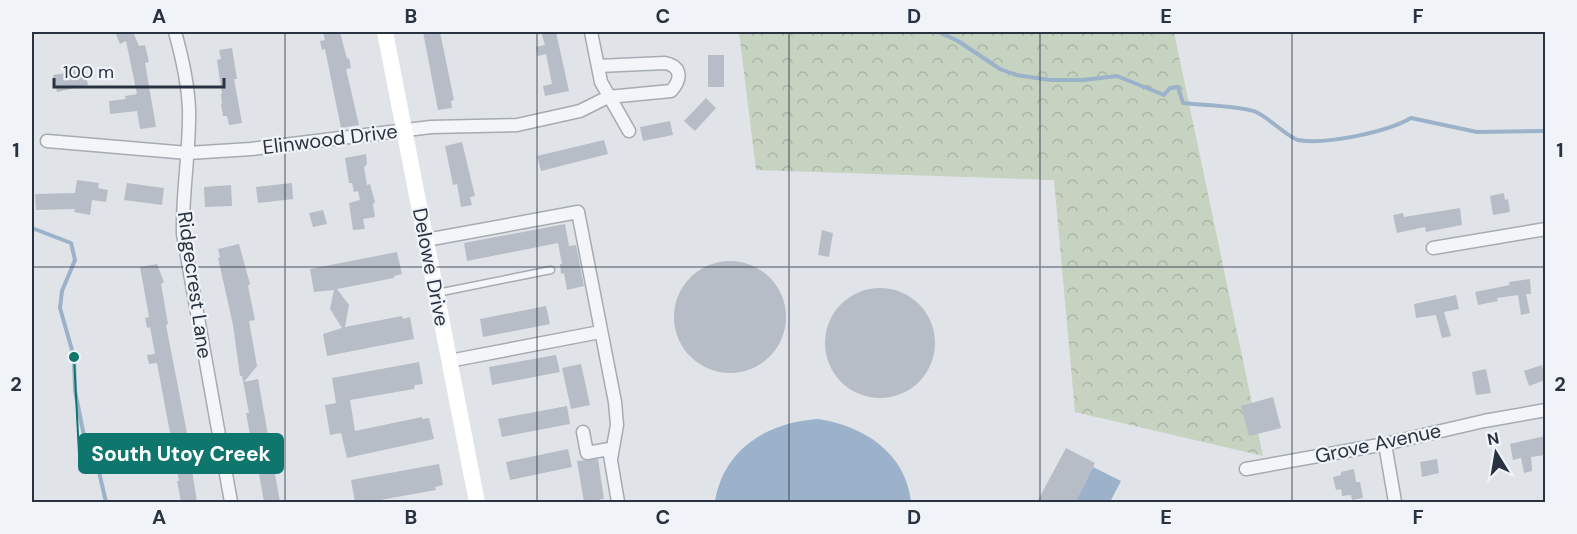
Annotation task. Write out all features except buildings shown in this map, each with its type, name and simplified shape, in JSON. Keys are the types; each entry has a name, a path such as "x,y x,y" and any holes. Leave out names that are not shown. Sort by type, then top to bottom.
{"street":[{"name":"Ridgecrest Lane","path":"175,32 183,61 189,108 188,153 182,205 183,234 231,502"},
{"name":"Delowe Drive","path":"385,32 477,502"},
{"path":"591,32 601,82 629,131"},
{"path":"598,66 665,63 671,64 679,76 678,83 671,91 608,97"},
{"name":"Elinwood Drive","path":"47,141 188,153 251,149 404,129 517,125 580,111 608,97"},
{"path":"426,240 578,212 615,402 617,425 611,459"},
{"path":"1433,248 1545,229"},
{"path":"449,361 600,332"},
{"name":"Grove Avenue","path":"1246,469 1384,444 1484,421 1545,410"},
{"path":"583,432 587,453 609,449 618,502"},
{"path":"1384,444 1395,502"}],"lane":[{"path":"436,294 551,270"}],"green space":[{"path":"739,32 1174,32 1263,456 1075,412 1054,180 756,170"}],"water":[{"path":"818,419 851,428 880,445 901,469 911,502 715,502 727,467 751,442 782,426"},
{"path":"1093,467 1121,481 1110,502 1075,502"}],"waterway":[{"path":"939,32 958,41 1000,69 1016,75 1050,80 1083,80 1117,76 1164,95 1170,88 1178,87 1183,103 1250,110 1298,140 1324,141 1356,136 1387,128 1411,118 1477,132 1546,131"},
{"path":"32,228 71,243 75,260 62,291 60,308 74,357 75,391 85,441 99,472 106,502"}],"place":[{"name":"South Utoy Creek","path":"74,357"}]}
